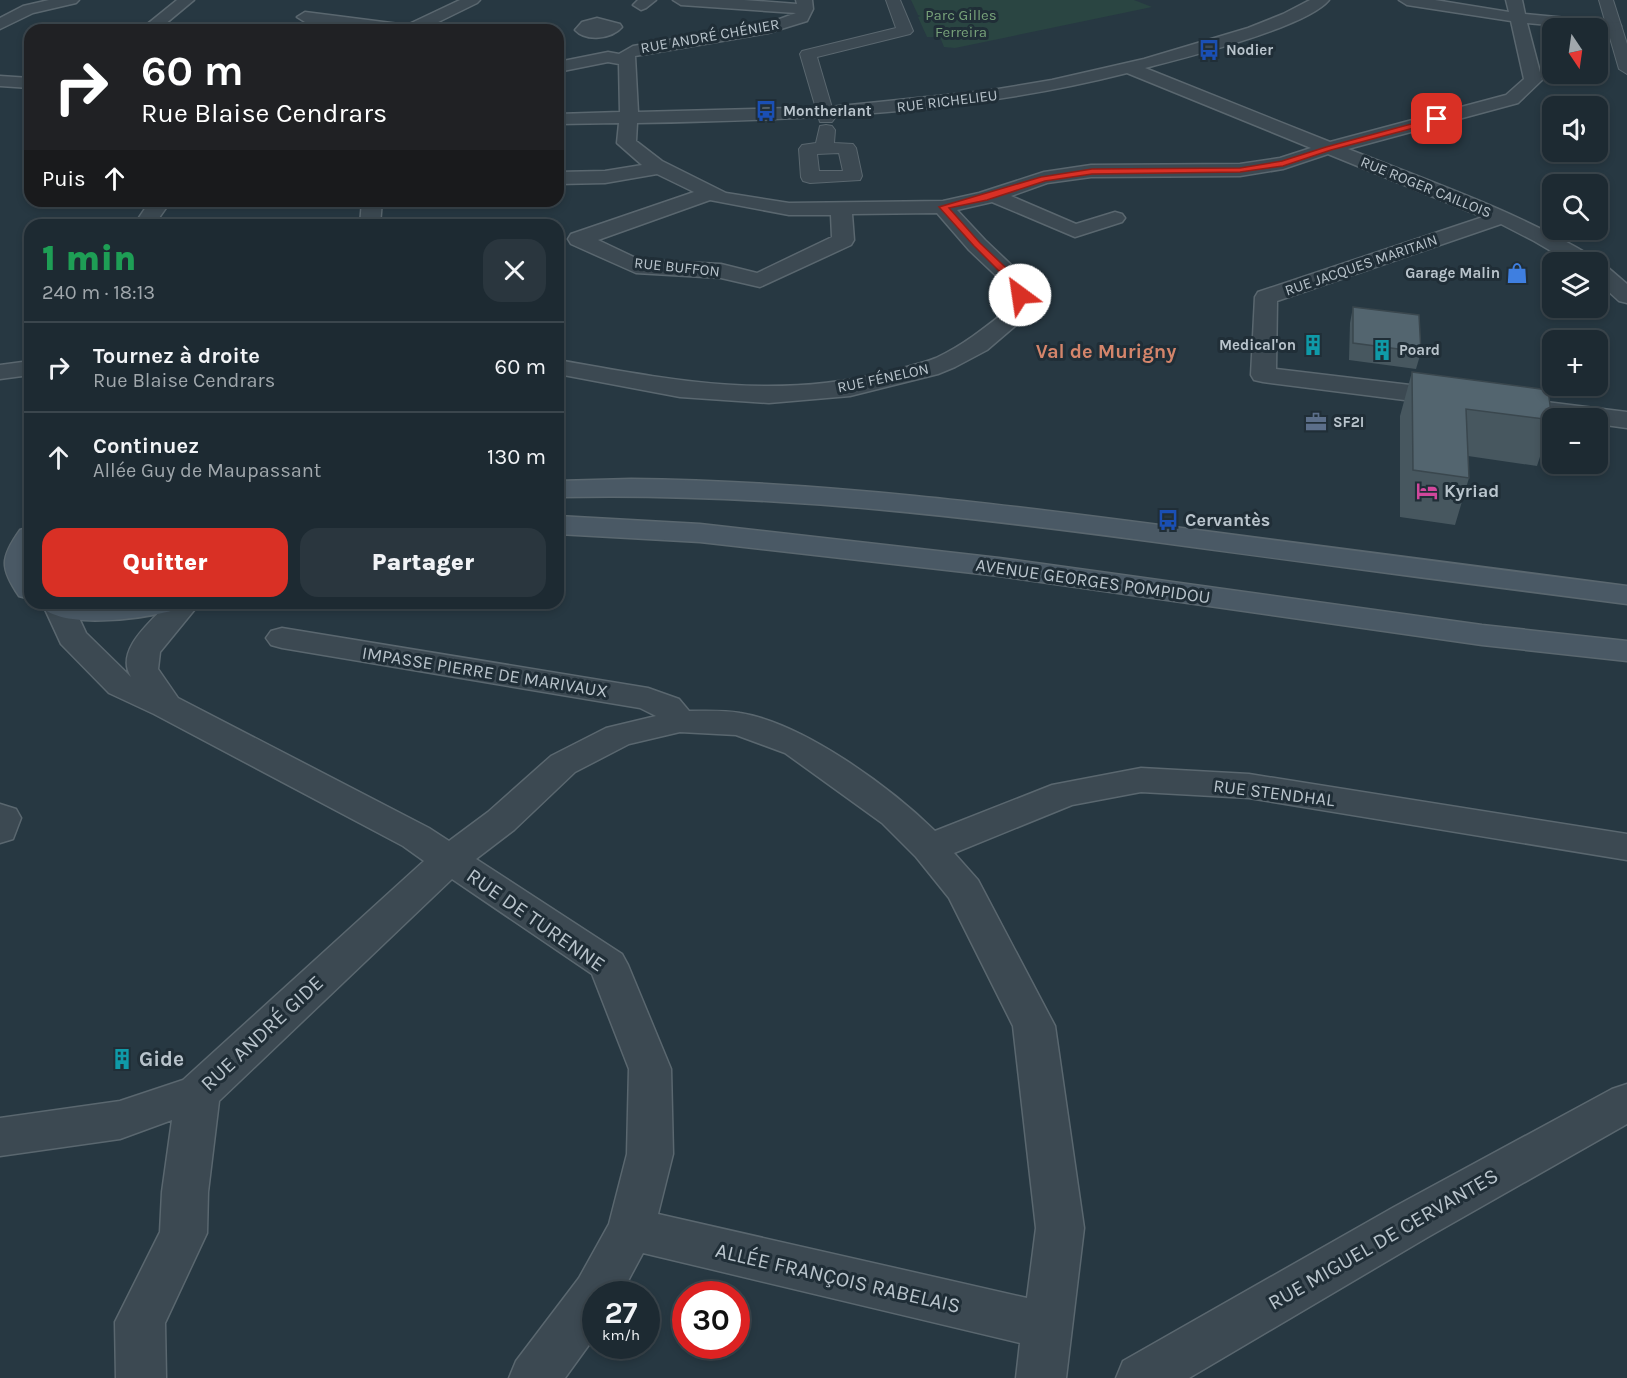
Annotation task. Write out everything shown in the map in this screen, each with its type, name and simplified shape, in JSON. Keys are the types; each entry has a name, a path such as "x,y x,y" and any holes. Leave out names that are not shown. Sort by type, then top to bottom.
{"main road":[{"path":"564,489 694,486 845,495 973,508 1627,595"},
{"name":"AVENUE GEORGES POMPIDOU","path":"564,525 699,532 999,567 1482,635 1627,651"},
{"path":"0,547 24,537"},
{"path":"24,546 20,554 19,573 24,581"},
{"path":"0,591 24,590"},
{"path":"83,609 128,609"}],"street":[{"path":"0,24 28,9 71,0"},
{"path":"156,24 186,0"},
{"path":"422,24 472,0"},
{"path":"681,0 805,4"},
{"path":"825,126 808,54 905,32 893,0"},
{"name":"RUE RICHELIEU","path":"564,119 629,117 825,126 919,105 1029,90 1129,68 1248,33 1303,12 1321,0"},
{"path":"1407,0 1519,18 1613,26"},
{"path":"564,178 605,177 661,167 721,198 789,209 943,207 993,195 1044,178 1092,171 1240,170 1283,163 1329,148 1512,99 1533,81 1514,0"},
{"path":"1606,0 1627,69"},
{"name":"RUE ANDRÉ CHÉNIER","path":"661,167 626,143 629,117 630,55 768,28 802,18 805,4"},
{"path":"308,23 332,20 363,24"},
{"path":"605,32 630,55"},
{"path":"564,66 630,55"},
{"name":"RUE ROGER CAILLOIS","path":"1129,68 1502,217 1542,236 1568,252"},
{"path":"0,81 24,83"},
{"name":"RUE BUFFON","path":"711,193 579,239 636,266 721,271 760,280 843,240 841,209"},
{"path":"993,195 1075,231 1115,218"},
{"path":"147,219 156,207"},
{"name":"RUE FÉNELON","path":"564,368 680,389 768,395 850,388 930,369 978,345 1023,309 1019,285 943,207"},
{"name":"RUE JACQUES MARITAIN","path":"1502,217 1266,297 1263,375 1627,420"},
{"path":"1608,267 1624,264"},
{"path":"1608,278 1627,296"},
{"path":"0,372 24,369"},
{"name":"RUE DE TURENNE","path":"58,609 72,637 93,661 121,686 166,706 416,837 608,965 650,1069 650,1154 631,1229 596,1294 534,1378"},
{"name":"RUE DE TURENNE","path":"166,706 142,669 144,651 180,609"},
{"name":"IMPASSE PIERRE DE MARIVAUX","path":"282,638 648,699 667,707 680,721"},
{"name":"RUE ANDRÉ GIDE","path":"0,1137 120,1119 198,1093 450,859 501,821 563,764 618,736 680,721 740,724 797,745 895,814 929,848 964,890 1034,1026 1060,1228 1041,1378"},
{"name":"RUE STENDHAL","path":"929,848 1065,794 1141,780 1249,786 1627,848"},
{"path":"0,817 3,818 0,830"},
{"path":"141,1378 140,1322 183,1233 185,1192 198,1093"},
{"name":"RUE MIGUEL DE CERVANTES","path":"1141,1378 1421,1216 1627,1102"},
{"name":"ALLÉE FRANÇOIS RABELAIS","path":"631,1229 1046,1326"}],"green space":[{"name":"Parc Gilles Ferreira","path":"911,0 1134,0 1152,7 955,48 944,47 940,37 927,37 918,17 921,16 918,15"}],"building":[{"path":"1353,307 1419,315 1421,352 1353,343"},
{"path":"1412,372 1542,389 1542,396 1549,396 1550,408 1542,408 1542,419 1466,409 1469,478 1413,470"}],"place":[{"name":"Nodier","path":"1209,50"},
{"name":"Montherlant","path":"766,111"},
{"name":"Garage Malin","path":"1517,273"},
{"name":"Medical'on","path":"1313,345"},
{"name":"Poard","path":"1382,350"},
{"name":"SF2I","path":"1316,422"},
{"name":"Kyriad","path":"1427,491"},
{"name":"Cervantès","path":"1168,520"},
{"name":"Gide","path":"122,1059"}],"district":[{"name":"Val de Murigny","path":"1106,351"}],"route":[{"path":"1020,295 1019,285 943,207 984,198 1044,178 1092,171 1240,170 1283,163 1437,119"}]}
